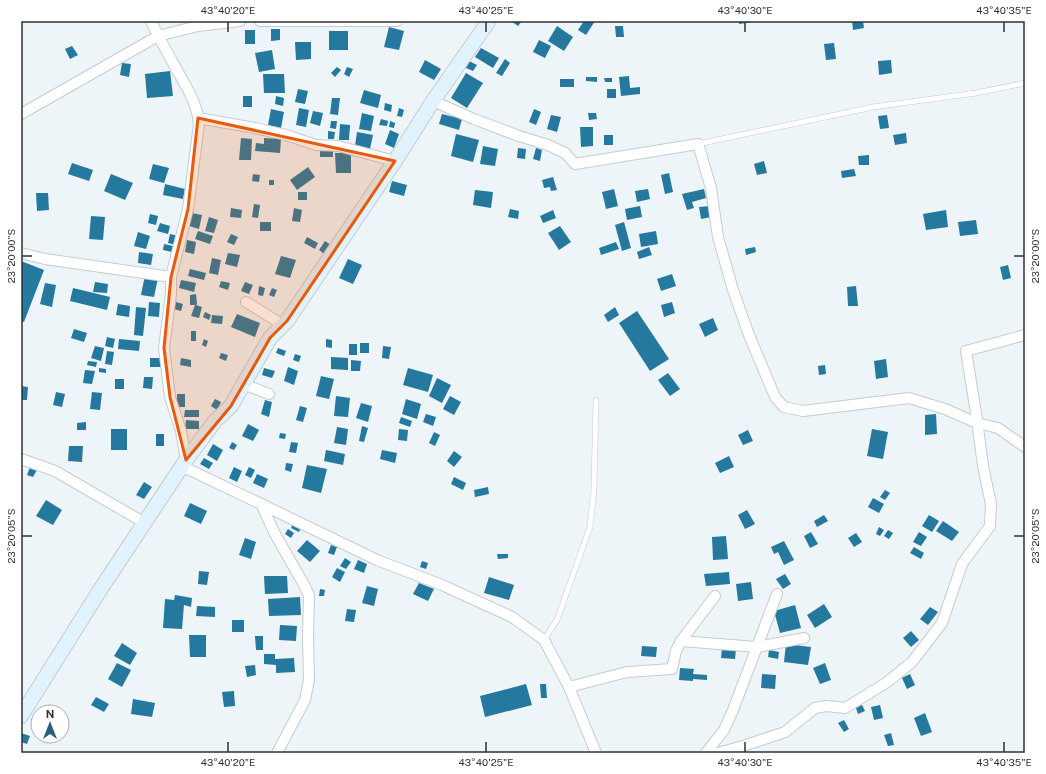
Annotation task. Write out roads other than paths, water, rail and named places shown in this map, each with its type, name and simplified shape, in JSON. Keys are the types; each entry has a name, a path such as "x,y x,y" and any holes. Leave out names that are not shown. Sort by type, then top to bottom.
{"street":[{"path":"151,21 194,102 199,124 188,209 171,277 171,294 164,348 170,397 181,431 184,464 192,471 377,560 442,585 512,617 544,640 569,687 596,753"},
{"path":"21,114 158,36 198,26 240,21"},
{"path":"260,21 397,21"},
{"path":"481,21 488,21"},
{"path":"21,716 100,590 184,464 215,421 231,406 270,338 287,321 488,21"},
{"path":"433,101 481,122 548,145 565,153 575,164 698,144 711,188 718,237 733,290 775,397 784,407 803,411 909,398 944,408 977,423 998,428 1025,447"},
{"path":"198,118 270,131 316,145 338,146 395,161"},
{"path":"21,253 45,259 171,277"},
{"path":"246,302 283,325"},
{"path":"718,753 785,732 815,708 826,706 845,708 886,683 912,662 942,623 962,564 990,526 991,504 982,466 976,412 966,351 1025,335"},
{"path":"243,384 269,394"},
{"path":"21,459 55,471 145,523"},
{"path":"261,504 275,534 309,595 309,680 305,700 277,753"},
{"path":"706,753 724,730 777,594"},
{"path":"569,687 627,672 672,669 676,651 681,641 714,596"},
{"path":"681,641 757,647 804,638"}],"lane":[{"path":"698,144 873,107 976,92 1025,83"},
{"path":"544,640 557,620 590,527 594,489 596,400"}]}
